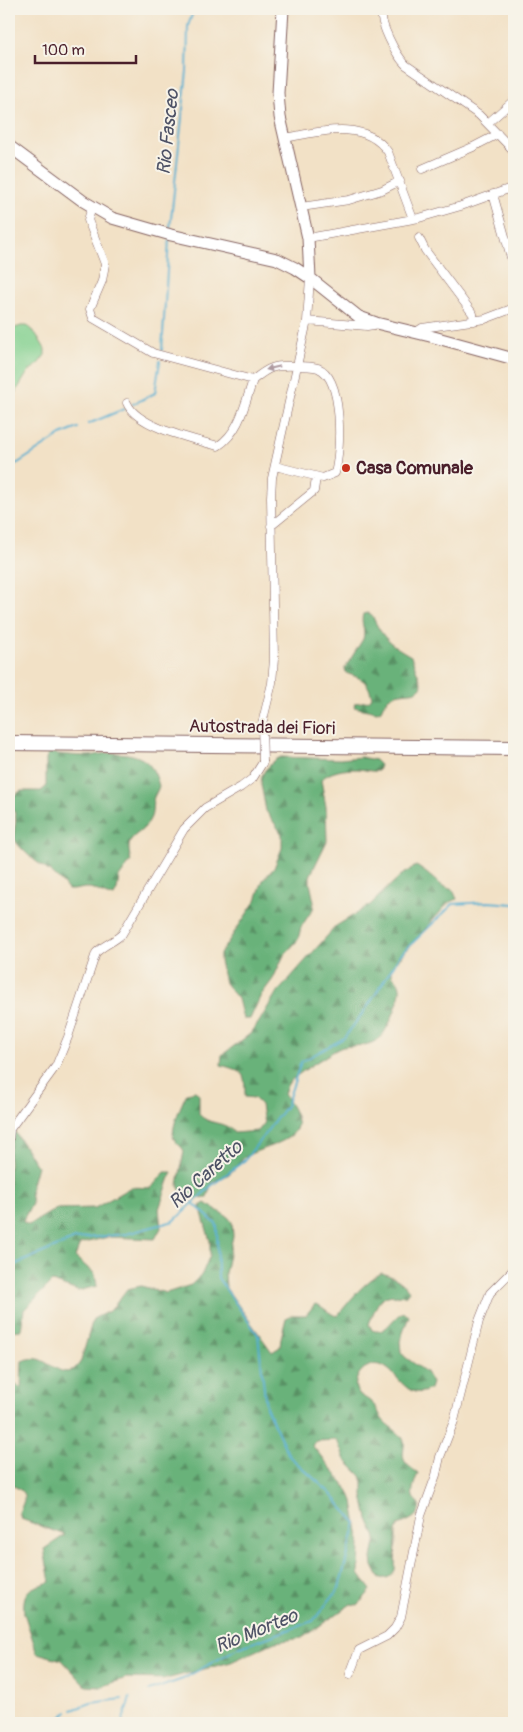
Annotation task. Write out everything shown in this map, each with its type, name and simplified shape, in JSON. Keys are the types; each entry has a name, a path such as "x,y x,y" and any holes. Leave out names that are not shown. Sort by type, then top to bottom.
{"highway":[{"name":"Autostrada dei Fiori","path":"9,734 514,739"},
{"name":"Autostrada dei Fiori","path":"9,743 514,748"}],"main road":[{"path":"283,9 278,93 280,117 308,238 310,278"},
{"path":"9,146 92,207 112,218 136,226 277,259 310,278 359,317 514,359"}],"street":[{"path":"381,9 384,23 398,58 479,114 514,151"},
{"path":"488,123 514,100"},
{"path":"285,138 340,130 362,133 375,139 384,146 393,162 413,218"},
{"path":"422,169 498,134"},
{"path":"301,207 349,200 382,190 400,181"},
{"path":"308,238 453,209 514,187"},
{"path":"493,194 511,246 514,268"},
{"path":"92,207 88,220 105,264 102,282 90,309 93,318 153,354 253,380"},
{"path":"419,238 425,250 473,314 474,321"},
{"path":"9,1141 10,1129 56,1066 68,1037 96,953 100,948 116,940 122,934 184,829 206,808 241,788 253,778 262,762 262,724 272,683 274,659 271,489 274,466 307,321 310,278"},
{"path":"416,332 422,328 485,319 514,308"},
{"path":"307,321 367,326 374,326 376,323"},
{"path":"127,403 132,413 162,429 218,446 224,442 240,418 253,380 267,368 284,366 319,368 336,392 339,423 338,460 335,473 324,478 274,466"},
{"path":"272,526 314,491 316,477"},
{"path":"350,1674 359,1650 387,1636 395,1628 401,1617 421,1516 454,1421 479,1320 490,1293 514,1270"}],"green space":[{"path":"27,326 36,334 45,349 45,355 28,372 9,403 9,330"},
{"path":"368,613 372,615 387,640 411,656 422,685 415,691 391,696 381,710 377,712 354,707 355,703 369,701 372,697 366,683 360,678 346,673 345,668 363,639 362,617 363,614"},
{"path":"48,753 87,756 110,753 128,754 148,763 156,777 159,786 153,800 151,817 146,826 131,840 129,851 131,861 119,877 114,896 90,888 68,890 57,877 29,856 15,839 16,820 9,804 10,798 21,791 41,791 46,787 46,759"},
{"path":"281,757 340,759 361,757 375,760 380,765 378,771 342,770 328,774 321,780 326,807 327,841 310,876 314,902 313,909 301,927 298,940 284,955 273,979 261,995 250,1019 243,1019 238,999 225,983 220,954 256,900 263,880 274,868 282,848 282,834 266,811 261,784 265,770"},
{"path":"416,866 442,886 453,890 457,899 448,903 392,967 392,975 399,984 400,991 395,1010 385,1032 377,1040 369,1044 339,1049 318,1061 292,1080 284,1094 297,1118 297,1126 294,1132 283,1141 245,1157 229,1174 212,1183 207,1197 193,1199 186,1197 178,1185 184,1151 175,1141 173,1135 177,1116 187,1093 195,1091 199,1094 199,1114 203,1118 226,1126 234,1133 258,1131 264,1124 261,1105 254,1098 245,1097 245,1082 242,1074 235,1069 221,1065 222,1055 250,1034 275,995 336,926 370,905 400,876"},
{"path":"13,1129 37,1166 30,1191 32,1204 23,1222 29,1225 56,1209 95,1208 131,1187 151,1188 165,1172 172,1172 159,1209 161,1228 155,1239 108,1237 80,1244 75,1257 95,1274 97,1286 78,1291 52,1282 24,1310 21,1330 9,1331 9,1157"},
{"path":"205,1203 228,1217 232,1222 233,1236 225,1273 226,1288 272,1352 280,1347 286,1318 292,1315 306,1315 315,1304 337,1316 363,1286 382,1273 400,1282 409,1291 405,1296 390,1296 381,1300 377,1304 369,1324 372,1330 382,1330 400,1314 404,1312 409,1316 400,1341 401,1352 426,1372 432,1383 430,1389 420,1393 412,1391 404,1386 391,1371 375,1364 365,1368 360,1373 356,1380 356,1388 359,1394 374,1405 382,1419 404,1440 404,1460 418,1473 413,1494 418,1503 419,1511 410,1520 399,1525 396,1531 395,1570 389,1577 379,1578 373,1566 372,1558 376,1538 368,1519 361,1476 345,1460 337,1440 317,1441 312,1445 349,1491 353,1501 360,1544 359,1574 371,1590 358,1605 351,1604 302,1638 275,1642 231,1662 166,1679 126,1678 101,1687 86,1686 62,1660 37,1653 24,1613 26,1594 32,1588 50,1582 44,1549 65,1535 21,1519 19,1512 24,1499 23,1493 12,1485 9,1490 9,1381 21,1388 22,1361 28,1359 44,1361 65,1372 76,1368 81,1361 93,1319 111,1310 127,1289 141,1286 166,1293 191,1285 202,1274 210,1255 210,1241 200,1206"}],"waterway":[{"name":"Rio Fasceo","path":"170,228 187,71 188,26 194,9"},
{"name":"Rio Fasceo","path":"162,350 169,240"},
{"name":"Rio Fasceo","path":"133,404 155,393 160,361"},
{"name":"Rio Fasceo","path":"88,424 124,409"},
{"name":"Rio Fasceo","path":"9,465 18,463 61,435 78,428"},
{"name":"Rio Caretto","path":"9,1267 75,1239 126,1234 174,1221 211,1186 245,1160 286,1106 301,1062 344,1038 368,1006 401,954 453,904 488,902 514,904"},
{"name":"Rio Morteo","path":"149,1691 183,1679 238,1648 313,1621 339,1588 356,1523 329,1492 289,1456 266,1407 258,1335 218,1278 217,1225 193,1203"},
{"name":"Rio Morteo","path":"122,1723 130,1698"},
{"path":"72,1710 91,1703 122,1699"},
{"path":"54,1723 67,1712"}],"place":[{"name":"Casa Comunale","path":"346,468"}]}
